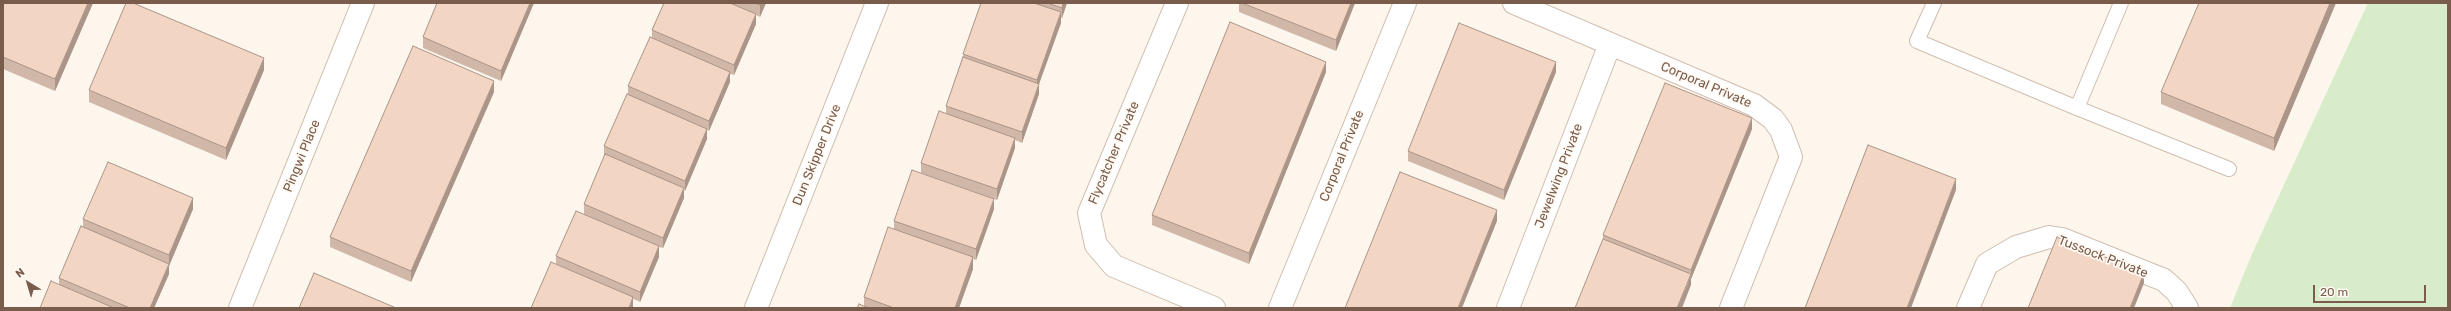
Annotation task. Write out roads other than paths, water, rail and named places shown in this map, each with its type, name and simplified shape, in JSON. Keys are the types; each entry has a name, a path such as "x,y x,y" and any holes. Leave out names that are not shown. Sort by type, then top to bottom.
{"street":[{"name":"Pingwi Place","path":"240,308 363,3"},
{"name":"Dun Skipper Drive","path":"756,308 877,3"},
{"name":"Flycatcher Private","path":"1177,3 1089,213 1096,245 1114,266 1214,308"},
{"name":"Corporal Private","path":"1280,308 1405,3"},
{"name":"Corporal Private","path":"1514,3 1754,105 1772,119 1786,140 1791,157 1731,308"},
{"name":"Jewelwing Private","path":"1508,308 1610,44"},
{"name":"Tussock Private","path":"1968,308 1987,264 2016,247 2049,237 2062,239 2164,280 2177,292 2188,308"}],"lane":[{"path":"1934,3 1917,41 2077,108 2229,169"},
{"path":"2077,108 2121,3"}]}
